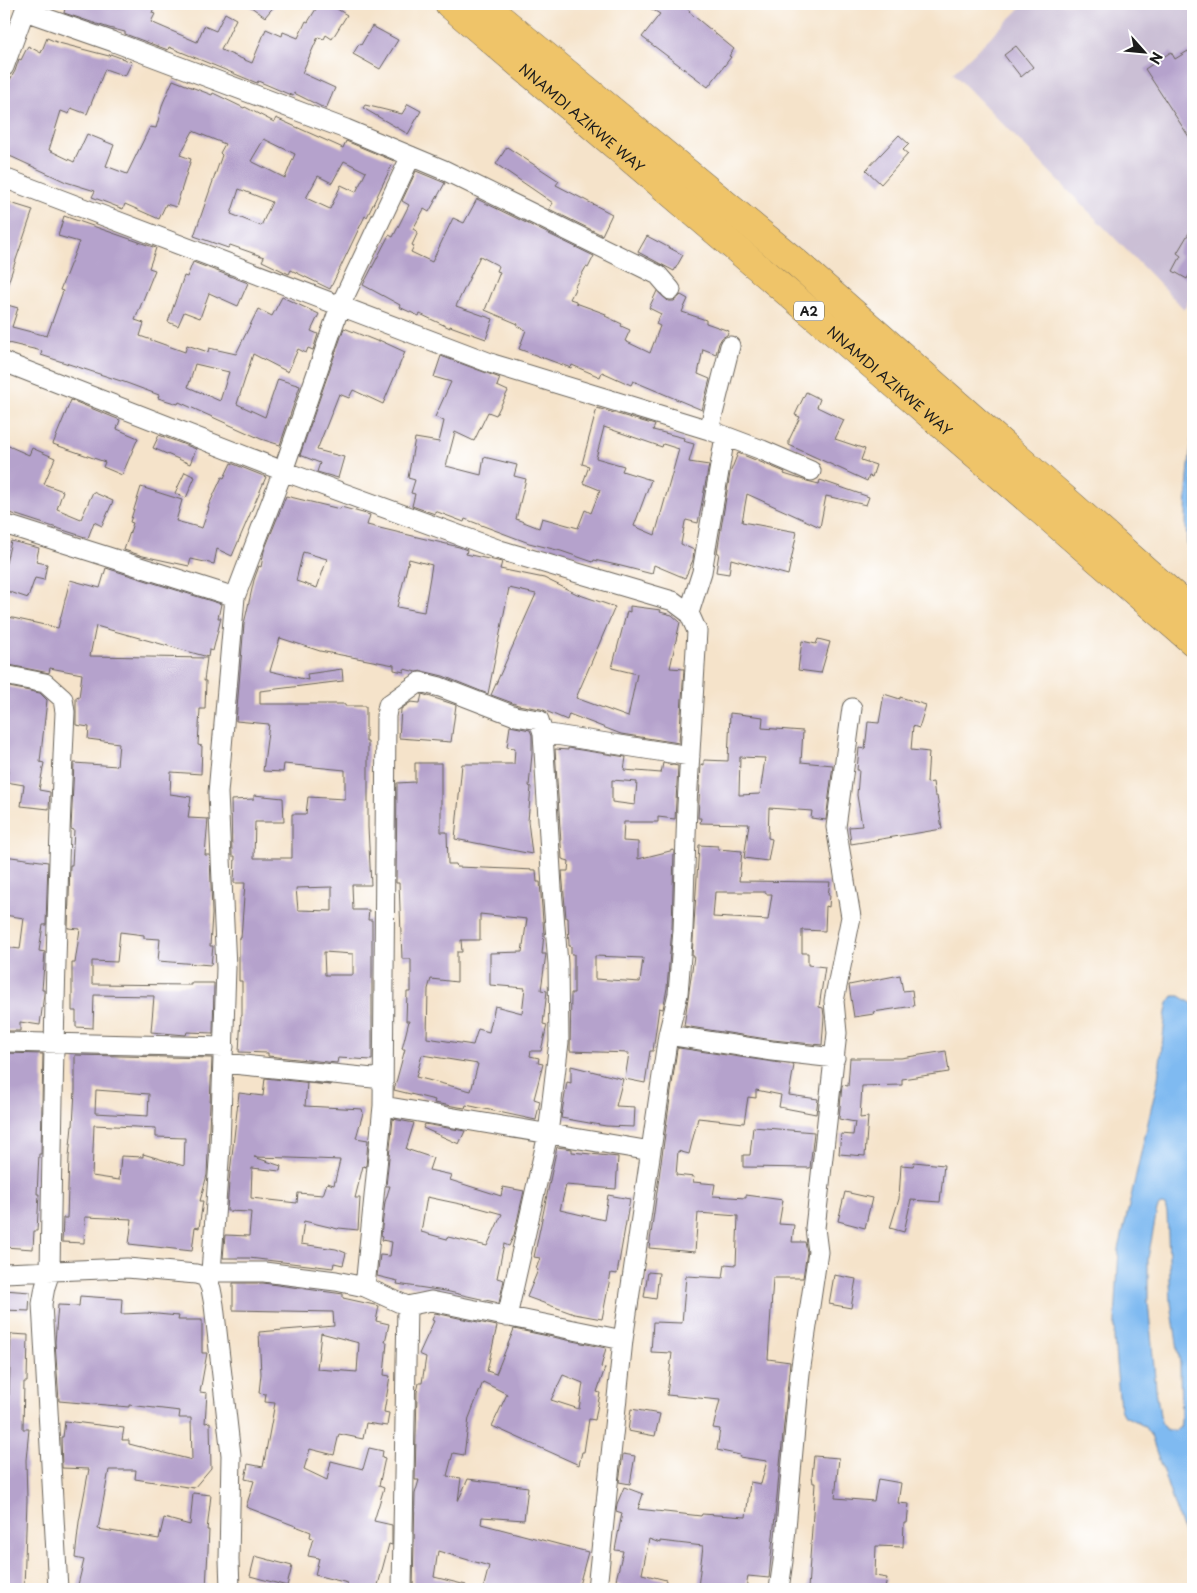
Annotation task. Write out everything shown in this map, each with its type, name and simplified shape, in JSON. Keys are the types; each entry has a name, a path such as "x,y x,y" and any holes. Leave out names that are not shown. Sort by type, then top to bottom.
{"highway":[{"name":"NNAMDI AZIKWE WAY","path":"449,4 833,332 1181,611"},
{"name":"NNAMDI AZIKWE WAY","path":"482,4 798,264 1181,611 1193,642"}],"street":[{"path":"4,66 26,8 346,130 444,170 658,275 671,290"},
{"path":"230,1589 231,1455 214,1305 208,1275 220,1147 226,968 218,793 235,597 283,471 340,306 411,156"},
{"path":"4,178 493,364 717,433 811,471"},
{"path":"689,614 702,572 717,433 730,346"},
{"path":"4,362 283,471 500,550 673,601 689,614 697,631 683,930 678,994 668,1035 623,1340 597,1589"},
{"path":"4,524 235,597"},
{"path":"4,675 45,683 63,699 65,712 58,860 53,1044 50,1272 42,1304 58,1589"},
{"path":"365,1287 383,1106 386,716 388,705 420,682 440,687 515,716 539,720 542,733 558,964 559,1042 548,1134 507,1317"},
{"path":"778,1589 784,1561 800,1373 818,1252 815,1228 837,1033 834,1001 851,917 836,827 852,708"},
{"path":"542,733 690,756"},
{"path":"668,1035 772,1051 835,1058"},
{"path":"4,1042 223,1055 383,1079"},
{"path":"383,1106 651,1151"},
{"path":"4,1273 127,1268 208,1275 264,1272 336,1281 365,1287 407,1306 431,1301 623,1340"},
{"path":"402,1589 407,1306"}],"shaded area":[{"path":"1025,4 1193,4 1193,292 1184,309 953,73"}],"water":[{"path":"1193,418 1193,576 1189,558 1186,518"},
{"path":"1173,996 1180,996 1193,1004 1193,1561 1151,1436 1144,1426 1123,1415 1120,1409 1114,1339 1119,1249 1158,1079 1168,1003","holes":["1159,1206 1165,1206 1167,1213 1171,1303 1180,1364 1181,1421 1180,1427 1175,1431 1167,1430 1161,1422 1148,1302 1148,1258 1157,1210"]}],"building":[{"path":"66,4 155,4 152,13 155,14 151,22 197,42 204,26 216,31 225,13 236,19 221,50 252,63 266,29 282,36 283,32 298,38 306,21 308,22 319,4 329,4 347,15 332,39 326,35 324,39 318,37 302,73 335,88 326,109 294,93 293,96 258,81 257,83 169,47 168,50 125,34 125,32 64,13"},
{"path":"247,4 276,4 265,17"},
{"path":"643,4 681,4 734,49 729,56 731,57 708,87 642,37 660,14"},
{"path":"372,26 398,40 380,69 353,54 359,44 361,45"},
{"path":"47,38 109,56 110,54 132,62 125,76 105,69 87,114 71,108 69,114 61,111 49,150 74,162 87,134 114,145 106,166 127,174 150,127 156,128 163,103 173,80 212,95 213,93 274,122 276,118 343,148 346,141 394,161 330,289 291,270 289,274 262,261 264,257 230,245 228,248 194,236 222,155 220,153 225,144 193,131 180,155 191,159 176,207 166,204 159,219 125,204 123,209 92,197 95,191 66,182 4,155 4,90 15,71 19,59 21,60 28,46 41,53","holes":["264,139 295,154 285,178 251,161","344,161 366,172 356,192 341,185 330,209 306,198 318,176 332,183","239,189 272,202 261,226 231,214"]},
{"path":"1016,46 1033,67 1021,77 1004,55"},
{"path":"1188,51 1193,58 1193,143 1145,69 1171,52 1175,59"},
{"path":"408,104 421,111 408,134 363,108 365,105 402,114"},
{"path":"899,135 909,144 903,150 908,154 881,184 866,170"},
{"path":"507,147 559,181 556,185 612,214 602,235 549,209 553,203 496,164"},
{"path":"416,171 445,183 429,212 424,209 413,229 418,232 411,252 432,262 453,218 464,223 477,199 594,256 574,288 570,299 606,314 605,316 630,330 625,341 650,353 660,326 656,324 661,314 649,308 657,291 668,301 674,301 681,295 688,299 682,312 706,320 706,323 729,331 719,343 716,354 703,349 698,374 710,379 702,410 633,381 631,385 602,372 600,377 572,365 571,368 519,349 526,330 517,326 518,324 485,310 500,272 497,271 499,266 480,256 456,306 493,319 486,339 450,326 450,328 420,314 419,316 399,307 400,305 363,285 389,235 393,237 409,205 402,201"},
{"path":"4,201 33,210 6,289 4,289"},
{"path":"64,216 156,248 149,268 155,270 135,320 144,323 140,336 185,352 187,345 208,352 209,348 236,354 258,309 272,316 282,297 319,314 311,331 318,334 313,350 308,348 306,353 298,349 288,372 253,354 237,404 265,417 278,379 300,386 280,445 261,439 179,402 178,404 158,398 159,395 124,382 41,355 42,351 8,343 8,345 4,344 4,304 18,308 12,327 47,336 63,291 60,290 79,242 58,236","holes":["195,364 229,372 220,401 188,387"]},
{"path":"1193,226 1193,268 1187,279 1173,271 1181,256 1177,253"},
{"path":"647,236 683,255 674,271 638,252"},
{"path":"193,262 248,283 238,306 209,293 200,318 184,312 178,326 168,322 184,276 187,277"},
{"path":"344,328 379,342 379,340 405,352 383,404 353,390 349,398 339,394 317,450 344,457 338,478 317,472 320,463 300,455"},
{"path":"441,356 500,378 497,386 508,391 496,415 488,412 474,441 455,432 446,466 481,475 484,457 517,465 514,476 526,479 516,519 539,528 542,518 578,528 585,510 591,513 600,490 583,483 589,466 582,464 597,408 655,425 653,430 684,438 683,441 694,444 689,462 709,465 698,523 686,520 685,522 681,544 694,550 693,560 685,578 654,565 652,574 594,560 593,562 529,543 465,519 464,522 435,511 435,514 412,506 415,494 411,493 415,480 408,478 415,438 439,442 444,421 435,417 451,382 434,377","holes":["604,427 662,447 663,444 679,449 655,535 634,526 651,480 622,471 624,466 596,458"]},
{"path":"806,392 820,399 817,407 844,420 835,439 865,449 861,460 876,465 872,477 869,476 867,481 789,445 789,440 800,417 795,415"},
{"path":"71,400 120,420 117,429 138,438 122,475 103,467 105,462 53,444"},
{"path":"159,435 196,449 190,464 153,448"},
{"path":"4,444 29,455 32,448 55,458 44,484 63,491 57,509 81,519 93,492 113,501 102,526 94,522 88,538 4,511"},
{"path":"738,453 785,472 784,474 819,484 820,480 869,497 866,505 826,496 820,527 747,494 742,522 797,532 788,575 731,559 729,574 716,572 719,553 717,553 730,473"},
{"path":"231,463 266,477 232,556 217,549 214,564 191,559 189,566 124,550 133,523 130,522 141,487 182,500 176,521 202,528 208,507"},
{"path":"185,472 195,477 186,498 175,493"},
{"path":"286,496 370,515 367,525 459,547 467,550 466,554 502,562 500,569 544,578 577,594 615,607 576,698 628,717 637,674 612,668 627,611 630,612 630,606 661,610 660,612 672,615 680,622 670,668 684,669 679,743 621,734 569,714 567,720 541,709 518,705 491,695 536,594 509,588 488,694 443,676 422,671 416,672 404,669 404,672 394,670 394,665 320,651 280,638 270,671 308,680 307,674 342,669 343,681 260,691 260,704 345,704 345,706 366,706 371,885 352,885 353,910 369,910 368,920 372,920 372,1060 338,1058 337,1063 268,1056 268,1053 239,1052 242,981 239,981 239,938 241,938 245,883 234,883 235,856 232,856 231,800 254,799 254,795 283,798 284,822 255,822 254,858 292,858 292,814 306,814 308,797 345,799 345,770 284,764 283,772 263,771 269,724 236,721 244,624 254,580 259,566 261,567 264,551","holes":["303,552 327,559 317,588 296,581","409,559 432,565 424,612 397,607","332,887 332,911 298,910 296,888","324,952 353,954 353,975 325,975"]},
{"path":"11,541 39,548 36,562 47,564 44,580 35,578 28,598 4,590 4,562 6,563"},
{"path":"106,568 221,604 218,618 221,618 213,651 209,650 208,657 96,626 90,656 207,658 204,681 206,681 205,709 200,709 198,745 202,746 201,774 171,772 170,794 191,797 188,818 208,819 205,855 210,855 212,914 210,946 213,946 211,965 158,961 160,939 144,938 144,935 120,932 117,962 92,961 92,984 191,985 191,983 214,983 213,1033 187,1032 186,1035 151,1032 154,996 94,995 93,1028 76,1027 76,1011 72,1011 72,963 75,963 80,929 68,928 70,865 72,865 74,830 71,829 74,763 117,766 119,743 88,739 89,727 76,725 76,697 79,698 82,674 50,668 49,673 4,664 4,616 58,628 70,580 100,588"},
{"path":"818,639 830,642 821,673 798,670 802,641 816,644"},
{"path":"4,686 40,693 47,700 40,762 44,763 39,790 50,792 49,809 21,806 24,785 6,782 9,767 4,766"},
{"path":"422,694 456,705 451,742 399,738 401,709 411,702 420,703"},
{"path":"884,694 926,705 919,728 913,726 911,750 929,752 927,783 933,782 942,829 851,844 849,827 862,826 857,795 859,748 865,749 868,722 879,723"},
{"path":"730,713 763,717 762,728 803,731 801,762 833,765 826,820 811,818 812,811 769,808 768,838 772,839 768,861 744,858 749,824 700,823 701,818 698,818 701,764 704,765 704,760 728,761","holes":["740,757 765,758 760,794 739,795"]},
{"path":"510,726 530,730 532,735 528,821 532,854 455,839 462,764 514,764 515,748 507,747"},
{"path":"568,748 626,757 624,770 661,773 663,763 678,766 675,819 658,817 658,822 624,822 623,841 638,842 638,859 674,850 672,929 667,988 663,1009 659,1008 653,1051 650,1051 645,1083 625,1079 629,1053 570,1051 571,993 574,993 574,954 571,954 571,946 569,946 568,918 566,918 562,871 568,871 569,861 562,859 555,749 568,750","holes":["612,780 637,782 635,805 612,802","595,956 643,958 640,982 595,979"]},
{"path":"415,763 441,763 441,832 447,832 448,864 456,864 457,867 536,870 537,882 540,882 544,934 542,954 546,954 541,990 547,991 543,1024 547,1025 541,1051 531,1051 530,1056 539,1058 538,1063 543,1064 534,1099 540,1101 536,1120 466,1105 465,1108 434,1103 435,1100 394,1090 405,1049 402,1049 409,1021 406,1021 407,992 411,992 411,959 402,959 399,883 396,883 397,783 415,782","holes":["480,914 527,919 522,952 490,953 490,985 525,988 522,1013 495,1006 489,1032 478,1029 473,1045 427,1038 428,989 431,979 457,982 457,952 462,952 461,940 480,940","422,1055 478,1064 471,1091 416,1077"]},
{"path":"699,845 718,846 718,849 742,851 739,881 830,882 829,907 826,906 825,931 802,930 802,953 808,953 808,965 825,967 819,1007 823,1008 824,1016 822,1045 773,1040 684,1026 694,956 692,956","holes":["715,892 766,892 766,894 772,894 768,920 713,917"]},
{"path":"4,856 48,862 46,925 43,925 39,951 45,952 42,990 44,990 44,994 40,1025 20,1022 20,1031 4,1031 4,947 20,949 24,918 4,915"},
{"path":"900,975 903,991 912,990 914,1006 854,1017 849,985"},
{"path":"677,1049 794,1065 789,1095 818,1099 816,1114 779,1107 781,1095 756,1090 756,1098 748,1097 744,1123 698,1118 689,1154 678,1151 676,1175 694,1177 693,1182 715,1184 713,1196 746,1198 746,1195 783,1200 779,1224 794,1225 792,1242 805,1242 807,1252 803,1278 773,1278 768,1359 790,1362 769,1578 748,1576 746,1589 698,1587 703,1546 660,1541 660,1543 649,1539 642,1574 666,1580 664,1589 620,1589 621,1586 615,1584 623,1551 615,1550 622,1513 616,1511 624,1487 643,1494 638,1509 701,1516 702,1514 746,1517 750,1482 761,1484 767,1461 739,1457 740,1455 717,1450 720,1429 713,1428 720,1400 667,1395 672,1353 651,1352 653,1322 682,1323 686,1276 723,1278 725,1264 736,1265 738,1216 698,1213 695,1252 649,1248"},
{"path":"946,1051 949,1072 902,1079 902,1085 862,1086 860,1118 868,1117 865,1156 839,1154 841,1134 853,1135 855,1122 839,1119 842,1085 848,1086 850,1058 901,1058"},
{"path":"4,1053 43,1054 41,1154 39,1154 37,1194 39,1194 37,1231 34,1231 33,1249 4,1247"},
{"path":"75,1055 212,1058 207,1175 200,1201 203,1201 199,1228 195,1227 192,1251 129,1244 132,1219 85,1217 84,1243 62,1242 63,1218 67,1218 69,1157 75,1090","holes":["96,1090 149,1094 148,1116 95,1113","94,1125 156,1128 156,1137 185,1138 184,1166 143,1154 143,1157 121,1156 119,1180 92,1176"]},
{"path":"571,1066 623,1079 616,1106 635,1107 634,1127 606,1126 561,1118 567,1082 571,1083"},
{"path":"265,1078 331,1085 307,1083 305,1106 362,1109 363,1113 356,1138 368,1140 366,1167 363,1166 355,1198 360,1198 358,1230 338,1229 304,1221 301,1244 336,1249 346,1253 343,1265 334,1263 333,1268 249,1258 223,1258 225,1235 249,1236 251,1212 227,1211 239,1093 263,1096","holes":["254,1157 340,1160 334,1185 327,1183 323,1195 298,1193 297,1203 251,1198 252,1168 280,1171 281,1166"]},
{"path":"393,1119 414,1123 406,1149 433,1158 429,1170 452,1175 450,1180 501,1196 503,1187 524,1191 514,1235 509,1246 504,1244 497,1278 504,1280 499,1303 445,1291 397,1284 398,1281 377,1276 380,1255 390,1256 392,1242 382,1240 383,1236 381,1235 385,1202 390,1186 386,1186","holes":["427,1197 502,1214 487,1246 421,1232"]},
{"path":"425,1124 465,1131 459,1144 423,1128"},
{"path":"753,1127 814,1132 810,1168 743,1167 743,1155 750,1155"},
{"path":"557,1147 572,1149 572,1152 618,1157 616,1189 566,1185 560,1210 604,1220 608,1195 630,1199 617,1274 611,1273 602,1319 574,1314 527,1297 538,1270 536,1269 540,1258 534,1257"},
{"path":"914,1162 944,1165 940,1202 911,1200 904,1232 890,1228 899,1199 901,1165 913,1166"},
{"path":"845,1192 872,1198 865,1228 838,1221"},
{"path":"648,1272 659,1273 656,1299 644,1297"},
{"path":"834,1275 856,1279 851,1308 829,1304"},
{"path":"233,1283 263,1283 343,1294 343,1298 379,1306 376,1321 389,1324 385,1342 387,1342 384,1375 390,1376 384,1412 389,1413 387,1426 366,1423 363,1439 339,1434 334,1455 310,1449 304,1469 327,1480 331,1461 363,1469 369,1448 383,1451 382,1457 385,1458 379,1486 384,1488 374,1521 392,1525 392,1545 389,1544 377,1589 346,1589 348,1583 315,1575 319,1558 308,1556 313,1538 310,1537 311,1532 246,1507 254,1481 245,1479 248,1464 263,1467 275,1403 265,1402 266,1394 259,1393 261,1374 259,1332 334,1326 333,1312 233,1310","holes":["321,1333 359,1343 357,1372 317,1369"]},
{"path":"4,1290 30,1292 29,1311 4,1310"},
{"path":"80,1296 122,1299 121,1314 146,1313 179,1316 178,1320 202,1320 202,1353 207,1353 200,1392 207,1393 205,1423 210,1422 211,1468 194,1488 135,1479 136,1470 109,1470 98,1529 159,1539 164,1518 190,1525 193,1493 211,1495 207,1530 209,1530 206,1589 77,1589 84,1560 75,1558 79,1522 89,1469 62,1468 61,1437 63,1437 65,1421 124,1428 122,1440 129,1440 129,1444 192,1460 191,1418 179,1418 180,1411 129,1405 129,1407 59,1401 55,1342 58,1305 79,1306"},
{"path":"435,1313 497,1326 487,1371 496,1374 514,1329 606,1348 601,1367 605,1368 597,1392 600,1393 595,1420 589,1419 584,1452 582,1452 579,1465 492,1426 507,1394 483,1382 469,1418 464,1455 453,1453 447,1476 461,1478 458,1501 468,1479 528,1487 524,1520 482,1517 481,1524 588,1552 578,1589 483,1589 489,1566 438,1551 434,1577 466,1585 465,1589 413,1589 415,1494 419,1480 415,1480 417,1392 419,1383 422,1383 426,1357 419,1354 434,1321 432,1320","holes":["563,1375 583,1383 579,1409 551,1400"]},
{"path":"11,1334 28,1335 23,1429 29,1429 26,1460 27,1500 24,1589 4,1589 6,1527 4,1522 4,1412 5,1395 9,1395"},
{"path":"631,1409 660,1414 655,1436 628,1431"},
{"path":"623,1454 635,1456 630,1484 619,1482"},
{"path":"814,1456 839,1458 835,1498 874,1501 878,1479 901,1483 898,1503 909,1504 907,1523 904,1523 903,1547 876,1546 875,1576 887,1578 885,1589 808,1589 815,1483 813,1483 812,1476"},
{"path":"255,1556 292,1566 287,1586 250,1576"}]}
